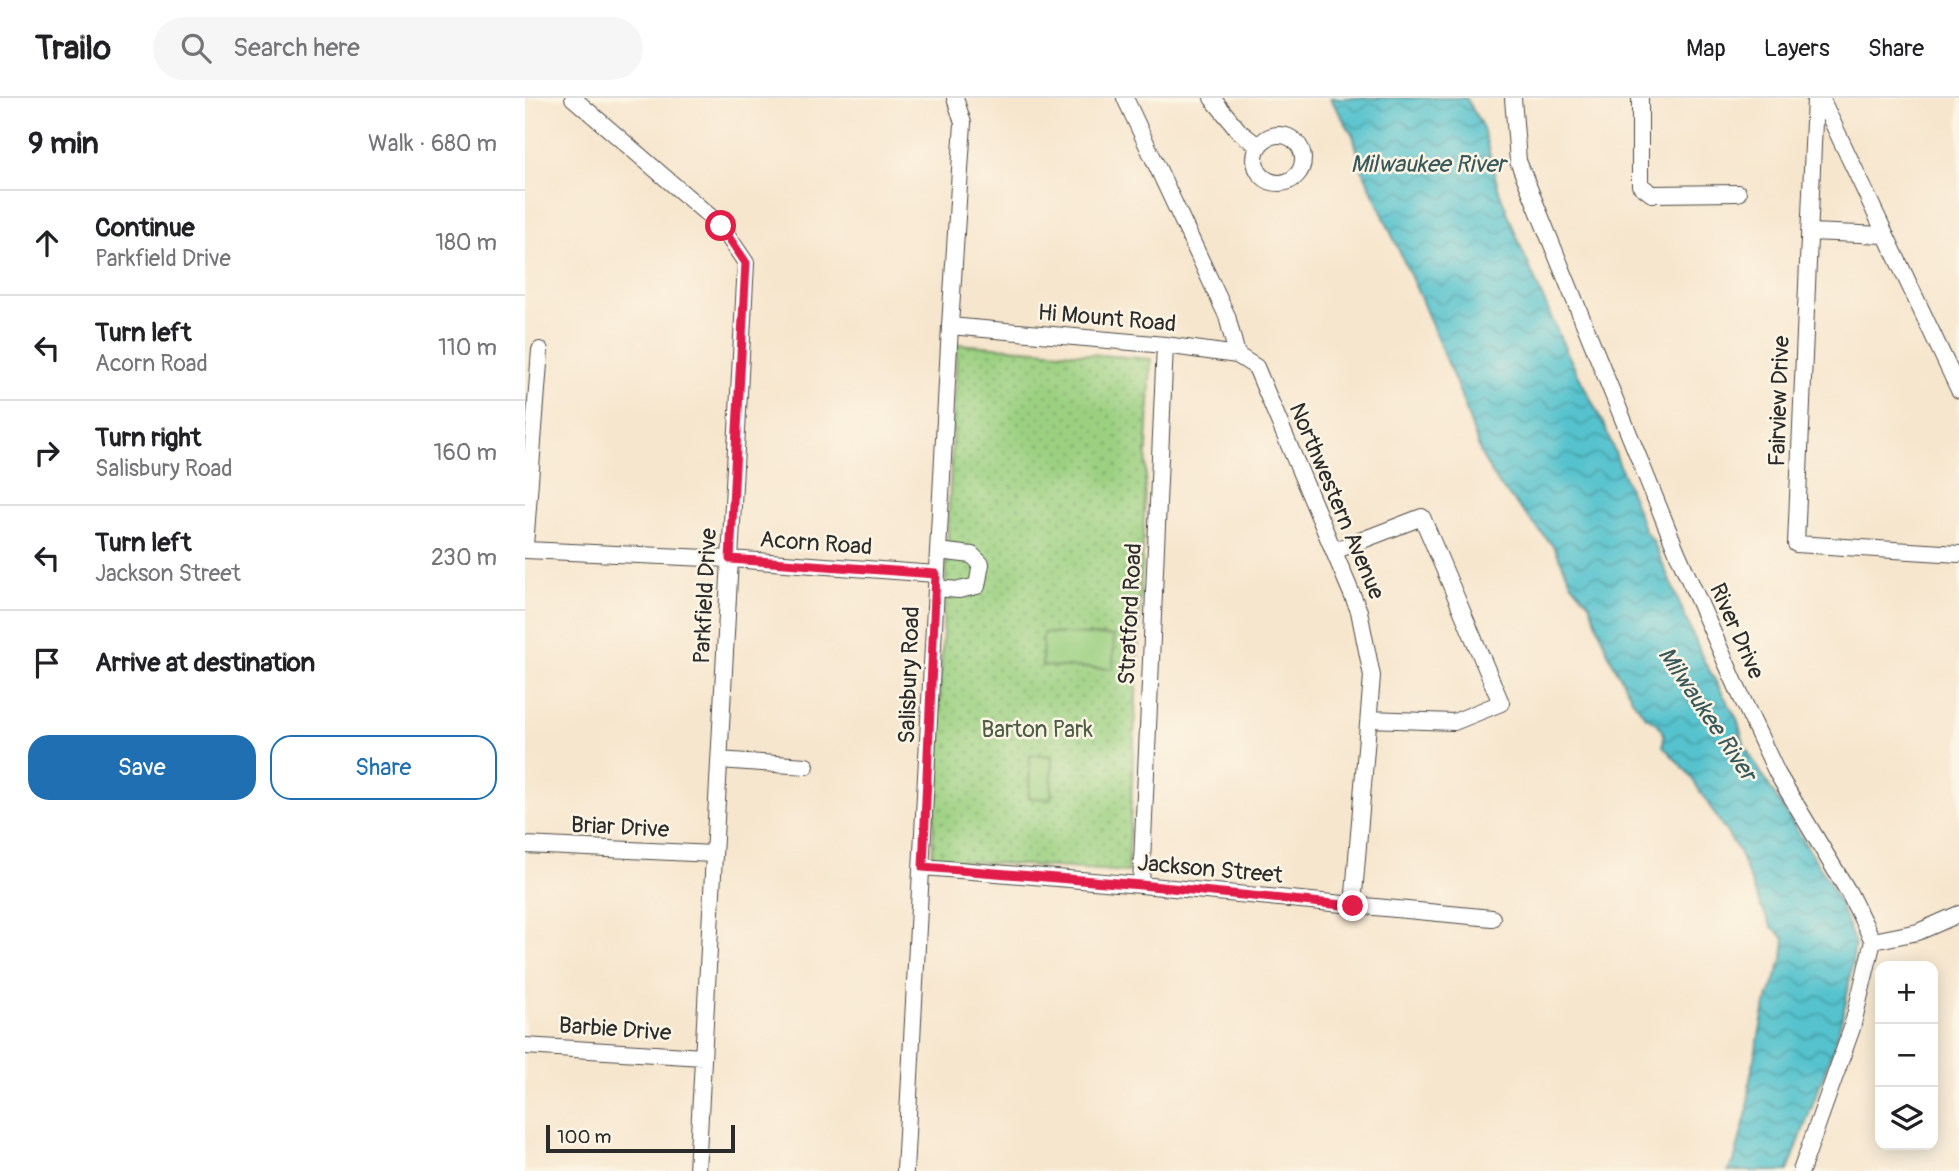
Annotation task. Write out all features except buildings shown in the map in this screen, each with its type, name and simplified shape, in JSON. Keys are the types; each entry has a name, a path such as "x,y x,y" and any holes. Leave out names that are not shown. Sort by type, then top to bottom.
{"street":[{"name":"Parkfield Drive","path":"573,98 721,226 746,263 697,1171"},
{"name":"Salisbury Road","path":"905,1171 923,867 937,551 963,123 955,98"},
{"path":"1125,98 1227,316 1237,355"},
{"path":"1212,98 1238,131 1258,146"},
{"name":"River Drive","path":"1513,98 1518,161 1677,552 1777,773 1849,893 1873,940"},
{"path":"1640,98 1640,185 1644,190 1652,194 1738,193"},
{"name":"Fairview Drive","path":"1815,98 1796,544 1959,554"},
{"path":"1821,98 1959,390"},
{"path":"1809,232 1885,235"},
{"name":"Hi Mount Road","path":"950,326 1165,345 1237,355 1256,367"},
{"name":"Stratford Road","path":"1141,885 1165,345"},
{"path":"525,548 540,350"},
{"name":"Northwestern Avenue","path":"1256,367 1359,611 1372,676 1353,906"},
{"path":"1334,551 1422,517 1501,704 1454,722 1369,719"},
{"name":"Acorn Road","path":"525,548 730,559 936,581 959,590 977,586 981,564 972,555 937,551"},
{"path":"719,760 806,766"},
{"name":"Briar Drive","path":"525,845 713,854"},
{"name":"Jackson Street","path":"923,867 1492,919"},
{"path":"1801,1171 1852,1028 1873,940 1918,932 1959,914"},
{"name":"Barbie Drive","path":"525,1046 703,1057"}],"green space":[{"name":"Barton Park","path":"957,344 1151,359 1128,872 932,859"},
{"path":"1043,633 1114,636 1113,669 1042,666"},
{"path":"1030,755 1052,756 1051,799 1029,798"}],"water":[{"name":"Milwaukee River","path":"1330,98 1466,98 1483,128 1498,188 1522,250 1566,351 1605,427 1645,531 1653,541 1704,661 1737,719 1745,747 1829,882 1839,903 1855,944 1846,1002 1836,1041 1788,1171 1728,1171 1734,1162 1748,1108 1750,1079 1765,1007 1783,958 1785,939 1772,927 1760,905 1739,852 1689,774 1663,746 1664,735 1658,724 1645,716 1632,699 1609,655 1589,603 1572,584 1555,548 1496,481 1481,454 1460,393 1421,299 1362,169 1353,135"}],"route":[{"path":"721,226 746,263 730,559 936,574 923,867 1353,906"}]}
